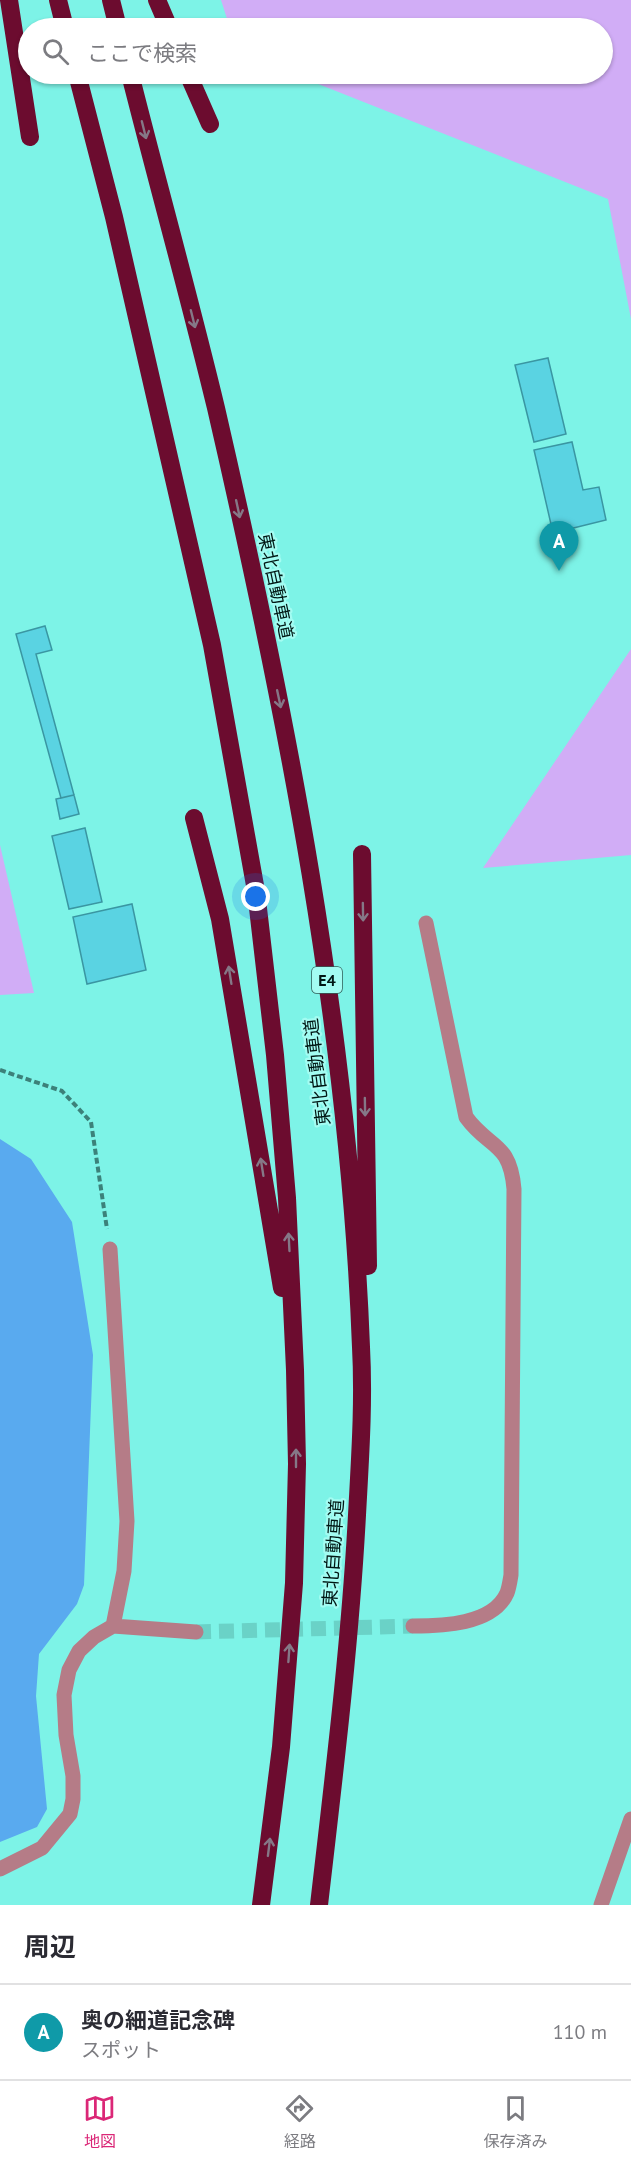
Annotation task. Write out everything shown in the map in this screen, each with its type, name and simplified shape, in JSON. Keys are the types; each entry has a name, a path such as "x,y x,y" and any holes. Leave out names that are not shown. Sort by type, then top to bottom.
{"highway":[{"path":"9,0 18,59"},
{"path":"58,0 62,18"},
{"path":"111,0 116,18"},
{"path":"158,0 165,18"},
{"path":"22,84 30,137"},
{"name":"東北自動車道","path":"80,84 122,251 212,645 256,891 275,1055 286,1186 297,1464 294,1583 281,1747 261,1905"},
{"name":"東北自動車道","path":"132,84 225,452 286,729 324,958 351,1181 362,1351 361,1458 353,1590 320,1905"},
{"path":"192,84 210,124"},
{"path":"194,818 220,919 295,1370"},
{"path":"361,1458 369,1350 362,854"}],"street":[{"path":"413,1626 447,1626 466,1622 482,1615 495,1607 506,1595 511,1575 513,1172 506,1155 466,1117 426,923"},
{"path":"110,1249 127,1521 124,1571 113,1626"},
{"path":"0,1869 42,1848 70,1814 73,1799 73,1776 66,1735 64,1695 69,1670 79,1651 94,1637 113,1626 196,1632"},
{"path":"601,1905 631,1819"}],"path":[{"path":"0,1070 62,1091 91,1122 110,1249"}],"shaded area":[{"path":"221,0 631,0 631,319 608,199 318,84 613,84 613,18 227,18"},
{"path":"631,649 631,855 483,868"},
{"path":"0,845 34,993 0,995"}],"water":[{"path":"0,1139 31,1159 72,1222 93,1355 84,1585 77,1604 39,1654 36,1696 47,1809 37,1827 0,1842"}],"building":[{"path":"548,358 566,434 534,442 515,365"},
{"path":"572,442 583,490 599,487 606,520 553,533 534,450"},
{"path":"45,626 52,650 36,654 74,795 61,798 16,634"},
{"path":"74,795 79,814 60,819 56,799"},
{"path":"85,828 102,902 69,909 52,836"},
{"path":"132,904 146,970 87,984 73,917"}],"tunnel":[{"path":"196,1632 413,1626"}],"place":[{"name":"奥の細道記念碑","path":"559,571"}]}
